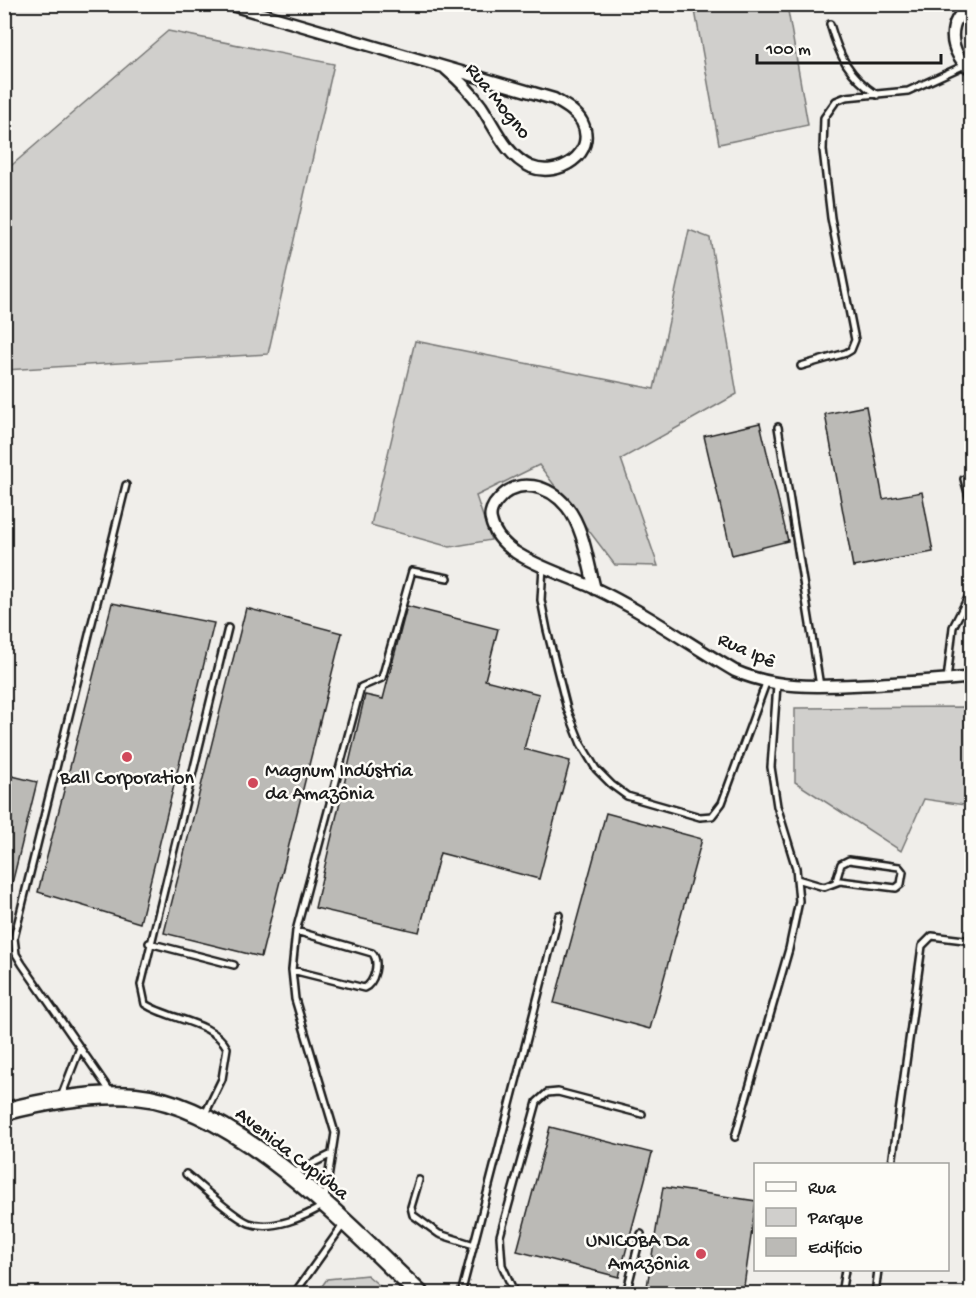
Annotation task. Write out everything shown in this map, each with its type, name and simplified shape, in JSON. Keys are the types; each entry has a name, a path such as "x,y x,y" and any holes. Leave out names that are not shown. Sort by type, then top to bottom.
{"street":[{"name":"Rua Mogno","path":"228,4 554,99 572,110 582,122 586,136 584,148 574,160 561,168 546,171 529,166 502,140 475,99 446,69"},
{"path":"970,69 954,49 952,36 954,24 961,11 972,6"},
{"name":"Rua Ipê","path":"596,589 579,532 568,508 555,495 541,487 529,484 515,486 503,494 493,505 490,518 495,533 507,546 543,566 596,589 735,671 772,684 820,686 972,677"},
{"name":"Avenida Cupiúba","path":"4,1112 60,1100 138,1096 204,1116 256,1149 289,1175 420,1293"}],"lane":[{"path":"830,24 844,65 860,84 877,95"},
{"path":"801,366 846,353 854,346 831,218 823,129 828,109 836,101 846,97 908,91 970,69"},
{"path":"778,428 820,686"},
{"path":"964,479 972,507"},
{"path":"112,1096 22,964 14,947 14,938 126,485"},
{"path":"543,566 541,600 567,709 580,744 596,769 627,796 700,817 712,816 723,803 772,684"},
{"path":"186,1174 248,1222 263,1225 306,1217 324,1205 335,1133 295,999 292,970 296,931 361,687 382,678 412,571 448,578"},
{"path":"947,680 953,627 972,590"},
{"path":"204,1116 222,1079 227,1048 214,1032 157,1012 145,1004 141,985 149,943 228,628"},
{"path":"735,1137 791,940 799,901 797,879 772,777 772,684"},
{"path":"797,879 826,887 836,881 896,888 901,884 903,872 899,867 849,860 841,864 836,881"},
{"path":"461,1293 560,915"},
{"path":"292,970 364,988 371,983 376,963 372,953 296,931"},
{"path":"892,1163 924,942 937,936 972,941"},
{"path":"149,943 234,965"},
{"path":"60,1100 80,1048"},
{"path":"515,1293 502,1265 500,1236 537,1102 547,1093 558,1092 642,1114"},
{"path":"289,1175 332,1154"},
{"path":"419,1180 411,1207 412,1215 439,1234 474,1245"},
{"path":"294,1293 344,1223"},
{"path":"626,1293 640,1234"},
{"path":"841,1293 845,1271"},
{"path":"875,1293 878,1271"}],"green space":[{"path":"694,5 787,5 808,125 719,144"},
{"path":"168,31 334,64 268,354 5,370 5,171"},
{"path":"689,230 710,238 737,394 621,459 658,566 615,565 539,465 476,496 491,540 450,547 371,525 415,341 654,389"},
{"path":"971,707 971,806 924,799 901,851 795,782 795,708"},
{"path":"367,1275 388,1293 317,1293 327,1279"}],"building":[{"path":"866,406 883,499 922,492 933,552 853,567 825,414"},
{"path":"760,423 788,541 732,555 704,436"},
{"name":"Ball Corporation","path":"112,603 214,623 140,923 38,892"},
{"path":"407,606 498,629 485,680 539,694 524,749 570,761 539,879 440,853 419,932 315,908 365,695 383,699"},
{"name":"Magnum Indústria da Amazônia","path":"246,608 342,633 261,957 164,933"},
{"path":"4,774 37,782 8,900 4,900"},
{"path":"606,813 702,839 650,1029 554,1003"},
{"path":"550,1127 652,1153 619,1277 517,1251"},
{"name":"UNICOBA Da Amazônia","path":"663,1187 754,1201 743,1293 646,1293"}],"place":[{"name":"Ball Corporation","path":"127,757"},
{"name":"Magnum Indústria da Amazônia","path":"253,783"},
{"name":"UNICOBA Da Amazônia","path":"701,1254"}]}
